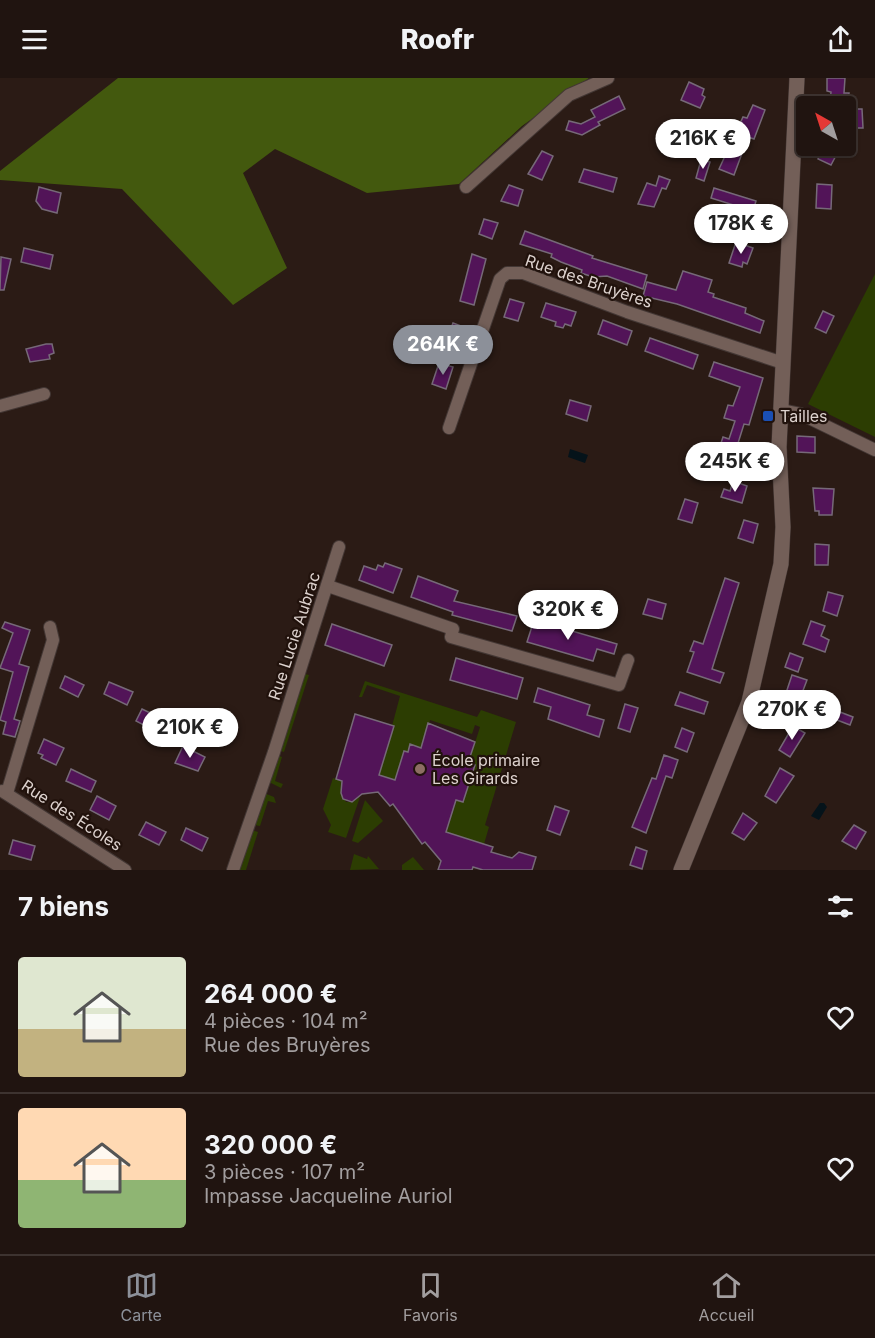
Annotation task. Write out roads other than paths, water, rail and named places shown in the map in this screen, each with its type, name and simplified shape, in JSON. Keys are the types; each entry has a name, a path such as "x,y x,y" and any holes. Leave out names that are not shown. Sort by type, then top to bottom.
{"street":[{"path":"466,187 554,107 569,96 608,78"},
{"path":"681,870 749,702 781,564 783,527 780,447 797,78"},
{"name":"Rue des Bruyères","path":"449,428 500,279 507,273 523,273 627,312 783,363"},
{"path":"0,406 44,394"},
{"path":"782,410 801,414 875,450"},
{"name":"Rue Lucie Aubrac","path":"233,870 339,547"},
{"path":"328,586 453,629 451,637 620,685 628,660"},
{"path":"4,791 53,640 50,627"},
{"name":"Rue des Écoles","path":"4,791 125,870"}],"place":[{"name":"Tailles","path":"768,416"},
{"name":"École primaire Les Girards","path":"420,769"}]}
